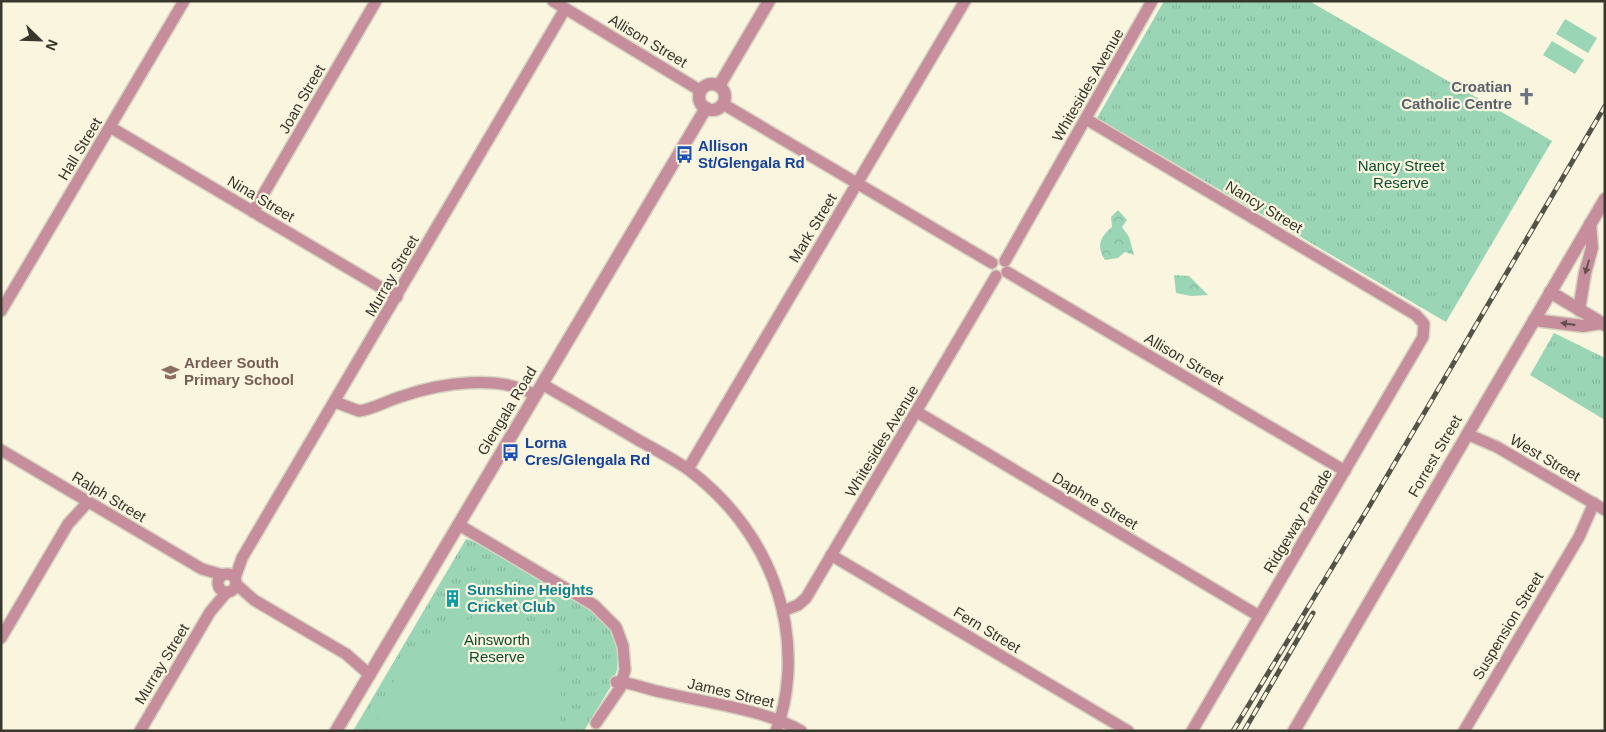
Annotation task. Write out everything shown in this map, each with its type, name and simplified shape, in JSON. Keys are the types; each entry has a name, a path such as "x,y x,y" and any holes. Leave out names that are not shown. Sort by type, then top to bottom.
{"street":[{"name":"Hall Street","path":"1,311 184,1"},
{"name":"Joan Street","path":"253,212 376,1"},
{"name":"Allison Street","path":"553,1 701,91"},
{"path":"719,86 770,1"},
{"name":"Mark Street","path":"688,469 965,1"},
{"name":"Whitesides Avenue","path":"783,611 798,605 806,598 1002,270 1152,1"},
{"name":"Murray Street","path":"140,731 338,398 565,8"},
{"path":"719,86 709,85 701,91 700,100 706,108 715,109 723,104"},
{"path":"719,86 724,94 723,104"},
{"path":"723,104 992,264 992,272 1002,270"},
{"name":"Glengala Road","path":"336,731 706,108"},
{"name":"Nancy Street","path":"1086,119 1416,315 1424,324"},
{"name":"Nina Street","path":"110,127 397,297"},
{"name":"Forrest Street","path":"1294,731 1605,199"},
{"path":"1580,310 1584,273 1592,248 1590,224"},
{"name":"Allison Street","path":"1002,270 1345,471"},
{"path":"1550,292 1603,324"},
{"path":"1534,320 1583,326 1603,324"},
{"name":"Ridgeway Parade","path":"1192,731 1345,471 1377,413 1423,338 1424,324"},
{"path":"338,398 365,410 411,393 466,383 518,387 536,395"},
{"path":"542,384 688,469 720,496 743,521 772,573 783,611 788,661 780,719 776,731"},
{"name":"Daphne Street","path":"917,412 1259,616"},
{"name":"West Street","path":"1469,430 1600,507"},
{"name":"Ralph Street","path":"1,450 373,670"},
{"path":"1,638 84,499"},
{"name":"Suspension Street","path":"1464,731 1579,536 1600,507"},
{"path":"458,525 600,609 616,627 623,646 620,683 593,727"},
{"name":"Fern Street","path":"831,555 1128,731"},
{"name":"James Street","path":"620,683 780,719 801,731"}],"green space":[{"name":"Nancy Street Reserve","path":"1164,1 1309,1 1552,141 1446,322 1097,118"},
{"path":"1565,19 1597,38 1588,53 1556,34"},
{"path":"1552,41 1584,60 1575,74 1543,55"},
{"path":"1118,210 1127,220 1122,227 1129,237 1134,255 1125,252 1118,258 1105,260 1100,246 1102,238 1112,227 1111,217"},
{"path":"1174,275 1189,276 1208,295 1191,296 1176,293"},
{"path":"1554,333 1605,358 1605,420 1530,375"},
{"name":"Ainsworth Reserve","path":"466,539 478,543 588,608 605,622 611,630 618,650 617,670 611,686 584,731 353,731"},
{"path":"493,615 515,618 532,627 545,639 554,654 559,672 561,691 557,731 374,731 390,689 416,653 450,627 470,619"}],"railway":[{"path":"1233,731 1370,505 1605,106"},
{"path":"1244,731 1313,613"}],"place":[{"name":"Croatian Catholic Centre","path":"1526,96"},
{"name":"Allison St/Glengala Rd","path":"684,155"},
{"name":"Ardeer South Primary School","path":"170,372"},
{"name":"Lorna Cres/Glengala Rd","path":"511,452"},
{"name":"Sunshine Heights Cricket Club","path":"453,599"}]}
